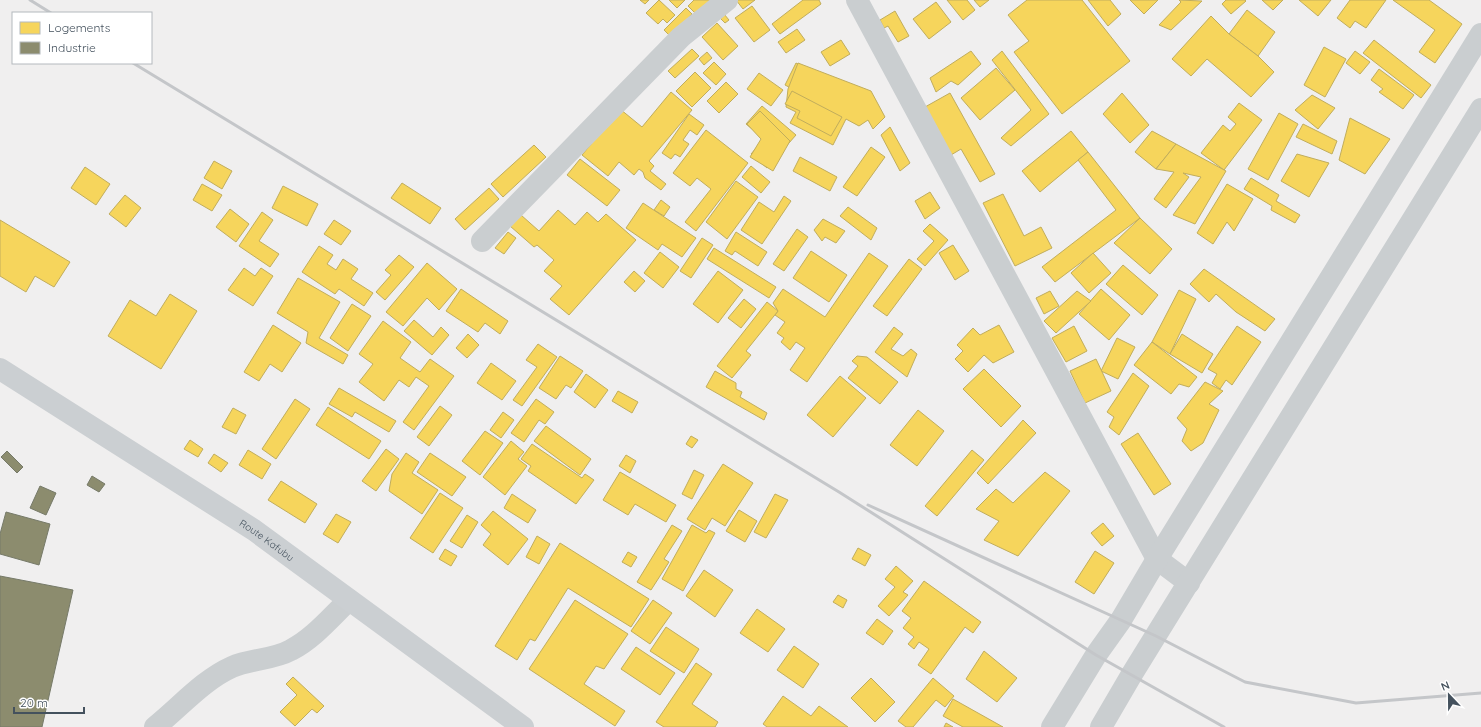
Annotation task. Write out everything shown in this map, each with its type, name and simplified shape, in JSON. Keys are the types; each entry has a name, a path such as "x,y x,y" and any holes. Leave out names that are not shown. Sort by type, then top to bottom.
{"main road":[{"name":"Route Kafubu","path":"0,369 254,530 523,727"}],"street":[{"path":"482,241 681,37 727,0"},
{"path":"857,0 1157,559 1189,583"},
{"path":"1052,727 1096,655 1121,620 1157,559 1481,34"},
{"path":"1101,727 1132,674 1481,109"},
{"path":"155,727 204,684 233,666 262,660 291,650 314,634 349,600"}],"building: Logements":[{"path":"640,0 649,0 645,4"},
{"path":"659,0 675,15 667,23 663,19 658,24 646,13"},
{"path":"669,0 685,0 677,8"},
{"path":"694,0 712,0 697,15 688,6"},
{"path":"736,0 755,0 743,9"},
{"path":"803,0 819,0 821,4 780,34 772,24"},
{"path":"947,0 967,0 975,10 963,20"},
{"path":"974,0 989,0 980,7"},
{"path":"1027,0 1082,0 1130,61 1062,114 1014,52 1029,41 1008,15"},
{"path":"1088,0 1110,0 1121,14 1108,26"},
{"path":"1130,0 1158,0 1144,14"},
{"path":"1179,0 1202,1 1171,30 1159,25 1181,2"},
{"path":"1226,0 1246,1 1231,14 1222,4"},
{"path":"1262,0 1283,0 1273,10"},
{"path":"1299,0 1331,0 1318,16"},
{"path":"1350,0 1386,0 1366,28 1355,21 1350,28 1337,18"},
{"path":"1393,0 1429,0 1462,24 1435,63 1419,52 1435,30"},
{"path":"936,2 951,22 929,39 913,19"},
{"path":"752,6 770,30 754,42 735,18"},
{"path":"686,8 692,14 670,36 664,30"},
{"path":"1247,10 1275,32 1258,56 1229,34"},
{"path":"895,11 909,36 898,42 888,26 884,28 880,20"},
{"path":"724,14 729,20 725,23 720,18"},
{"path":"1211,16 1229,34 1258,56 1274,72 1251,97 1207,59 1191,76 1172,59"},
{"path":"717,23 738,46 723,60 702,37"},
{"path":"797,29 805,40 786,53 778,42"},
{"path":"841,40 850,54 830,66 821,52"},
{"path":"1374,40 1431,85 1421,98 1363,53"},
{"path":"1324,47 1346,59 1325,97 1304,85"},
{"path":"692,49 699,56 675,78 668,71"},
{"path":"971,51 981,64 958,85 951,81 936,92 930,78"},
{"path":"1002,51 1049,114 1011,146 1001,138 1031,110 992,60"},
{"path":"1355,51 1370,62 1360,74 1346,63"},
{"path":"707,52 712,58 704,65 699,59"},
{"path":"714,62 726,74 716,85 703,73"},
{"path":"796,63 863,98 846,117 785,85"},
{"path":"798,63 871,91 885,117 873,129 868,120 859,126 846,119 833,145 790,123 796,112 786,107 788,89"},
{"path":"996,68 1015,90 980,120 961,98"},
{"path":"1379,69 1414,95 1403,109 1379,92 1383,89 1371,80"},
{"path":"695,72 711,88 692,107 676,91"},
{"path":"759,73 783,90 771,106 747,89"},
{"path":"726,82 738,94 719,113 707,101"},
{"path":"792,91 842,117 831,136 797,118 800,111 785,104"},
{"path":"671,92 692,110 649,161 654,166 650,171 666,184 661,190 645,178 643,172 639,169 634,175 619,162 608,176 582,155 620,109 642,127"},
{"path":"950,93 995,174 980,182 961,149 951,155 925,107"},
{"path":"1122,93 1149,125 1130,143 1103,114"},
{"path":"1312,95 1335,108 1318,129 1295,110"},
{"path":"1239,103 1262,120 1224,170 1201,153 1223,125 1230,131 1236,124 1228,117"},
{"path":"762,106 796,135 767,168 751,154 764,139 746,124"},
{"path":"760,111 790,141 773,171 750,157 761,139 747,124"},
{"path":"1279,113 1298,124 1268,180 1248,169"},
{"path":"689,114 704,125 697,135 690,130 683,140 689,144 680,157 675,154 671,159 662,153"},
{"path":"1350,118 1390,139 1365,174 1339,160"},
{"path":"1303,124 1337,141 1332,154 1296,137"},
{"path":"890,127 910,163 900,171 881,135"},
{"path":"706,130 748,163 696,231 685,222 711,189 697,178 690,186 673,173"},
{"path":"1071,131 1088,152 1040,192 1022,171"},
{"path":"1152,131 1176,144 1156,169 1135,152"},
{"path":"1176,144 1226,171 1195,224 1173,215 1201,177 1183,173 1189,177 1166,208 1154,199 1174,172 1156,169"},
{"path":"534,145 546,157 503,197 491,184"},
{"path":"871,147 885,157 857,196 843,187"},
{"path":"1088,152 1140,218 1055,282 1042,267 1116,210 1078,160"},
{"path":"1297,154 1329,163 1309,197 1281,181"},
{"path":"800,157 837,177 830,191 793,171"},
{"path":"580,159 620,190 607,206 567,175"},
{"path":"214,161 232,171 222,189 204,178"},
{"path":"751,166 770,182 761,193 742,177"},
{"path":"85,167 110,184 96,205 71,188"},
{"path":"1251,178 1279,195 1276,201 1300,215 1295,223 1271,210 1272,206 1244,189"},
{"path":"736,181 758,197 727,239 706,222"},
{"path":"402,183 441,208 430,224 391,198"},
{"path":"202,184 222,195 212,211 193,200"},
{"path":"1227,184 1253,199 1234,231 1227,222 1213,244 1197,233"},
{"path":"283,186 318,204 307,226 272,208"},
{"path":"489,188 499,199 465,230 455,219"},
{"path":"930,192 940,208 925,219 915,201"},
{"path":"1003,194 1024,236 1041,227 1052,248 1015,266 983,203"},
{"path":"125,195 141,208 126,227 109,214"},
{"path":"784,196 791,201 762,244 741,230 759,202 774,212"},
{"path":"661,200 670,207 664,216 654,210"},
{"path":"643,203 696,238 682,257 662,244 658,250 626,228"},
{"path":"848,207 877,228 871,240 840,216"},
{"path":"230,209 249,224 236,242 216,227"},
{"path":"558,210 575,225 587,212 598,222 606,214 636,240 569,315 550,299 562,286 544,271 554,260 537,245 534,247 510,226 521,215 539,231"},
{"path":"262,212 273,220 259,241 279,254 270,267 239,246"},
{"path":"1140,218 1172,249 1150,274 1114,243"},
{"path":"823,219 845,231 836,243 825,237 822,241 814,230"},
{"path":"0,220 70,262 54,287 35,276 26,292 0,276"},
{"path":"334,220 351,231 341,245 324,234"},
{"path":"930,224 948,240 925,266 917,259 934,241 923,231"},
{"path":"797,229 808,237 784,271 773,264"},
{"path":"508,232 516,238 504,254 495,248"},
{"path":"736,232 767,252 758,266 735,251 732,255 725,251"},
{"path":"702,238 713,245 691,278 680,271"},
{"path":"953,245 969,271 955,280 939,253"},
{"path":"319,246 333,255 327,264 336,270 343,259 358,269 351,279 373,293 364,306 339,289 335,294 302,272"},
{"path":"714,248 776,287 769,298 707,259"},
{"path":"811,251 847,275 829,302 793,278"},
{"path":"660,252 679,267 663,288 644,273"},
{"path":"869,253 888,266 807,382 790,370 805,348 796,342 790,350 781,342 784,338 777,333 785,322 775,315 778,311 773,303 783,289 825,317"},
{"path":"1093,253 1111,273 1089,293 1071,273"},
{"path":"399,255 414,267 385,300 376,292 391,275 385,270"},
{"path":"909,259 922,269 887,316 873,306"},
{"path":"427,263 457,289 439,310 427,298 403,326 386,312"},
{"path":"1123,265 1158,295 1142,315 1106,284"},
{"path":"244,268 255,276 261,268 273,276 253,306 228,290"},
{"path":"1204,269 1275,319 1265,331 1236,312 1216,294 1209,302 1190,284"},
{"path":"634,271 645,281 635,292 624,282"},
{"path":"718,271 743,290 718,323 693,304"},
{"path":"298,278 340,302 319,338 348,355 343,364 306,343 308,332 277,313"},
{"path":"461,289 508,321 500,334 485,323 478,332 446,311"},
{"path":"1101,289 1130,315 1109,340 1079,314"},
{"path":"1179,290 1196,299 1170,354 1152,342"},
{"path":"1050,291 1059,306 1044,314 1036,298"},
{"path":"1077,291 1091,301 1056,333 1044,321"},
{"path":"170,294 197,311 161,369 108,336 130,300 156,316"},
{"path":"744,299 756,309 741,328 728,318"},
{"path":"767,302 778,311 746,351 751,355 732,378 717,366"},
{"path":"352,304 371,316 348,351 330,338"},
{"path":"414,320 433,337 441,327 449,335 432,355 404,331"},
{"path":"383,321 411,342 400,358 420,372 430,359 454,376 414,430 403,422 429,386 416,377 409,387 399,380 384,401 359,382 373,364 359,354"},
{"path":"273,325 301,343 282,372 270,364 259,381 244,372"},
{"path":"999,325 1014,352 993,363 984,355 968,372 955,359 963,351 957,345 973,328 980,335"},
{"path":"1074,326 1087,351 1066,362 1052,338"},
{"path":"1237,326 1261,342 1232,385 1226,380 1220,389 1212,383 1217,374 1208,369"},
{"path":"894,327 903,334 891,349 903,356 911,349 917,354 907,377 875,352"},
{"path":"468,334 479,345 467,358 456,348"},
{"path":"1182,334 1213,354 1202,373 1170,354"},
{"path":"1117,338 1135,347 1118,379 1101,371"},
{"path":"1152,342 1197,377 1189,387 1179,384 1171,394 1134,365"},
{"path":"538,344 557,357 522,406 513,400 537,367 526,360"},
{"path":"560,356 583,371 571,388 566,385 556,399 539,388"},
{"path":"857,356 867,357 898,382 880,404 848,378 858,366 852,361"},
{"path":"1096,359 1111,391 1085,403 1070,371"},
{"path":"491,363 516,381 502,400 477,383"},
{"path":"984,369 1021,406 1001,427 963,389"},
{"path":"715,371 736,383 736,389 742,392 740,397 767,413 764,420 706,387"},
{"path":"1133,373 1149,386 1119,435 1109,427 1114,417 1107,412"},
{"path":"586,374 608,390 595,408 574,392"},
{"path":"840,376 866,398 833,437 807,415"},
{"path":"1205,382 1223,391 1209,404 1219,410 1203,443 1191,451 1182,441 1187,429 1177,418"},
{"path":"339,388 396,421 389,432 355,412 352,417 329,404"},
{"path":"618,391 638,402 632,413 612,401"},
{"path":"295,399 310,409 276,459 262,449"},
{"path":"536,399 554,412 545,424 539,420 524,442 511,433"},
{"path":"440,406 452,415 429,446 417,437"},
{"path":"328,407 381,441 369,459 316,425"},
{"path":"233,408 246,415 236,434 222,427"},
{"path":"918,410 944,431 917,466 890,445"},
{"path":"503,412 514,420 501,438 490,430"},
{"path":"1023,420 1036,433 988,484 977,473"},
{"path":"546,426 591,459 580,475 534,441"},
{"path":"485,431 503,443 480,475 462,461"},
{"path":"1138,433 1171,484 1154,495 1121,444"},
{"path":"691,436 698,440 692,448 686,444"},
{"path":"190,440 203,449 198,457 184,449"},
{"path":"511,441 524,452 518,459 527,466 505,495 483,477"},
{"path":"532,444 582,478 585,474 594,480 576,504 528,471 531,466 521,459"},
{"path":"386,449 399,459 376,491 362,481"},
{"path":"248,450 271,464 262,479 239,465"},
{"path":"972,450 984,460 937,516 925,506"},
{"path":"406,453 419,462 412,473 438,490 422,514 389,491 392,474"},
{"path":"430,453 466,477 452,496 417,472"},
{"path":"214,454 228,463 221,472 208,463"},
{"path":"626,455 636,461 630,473 619,466"},
{"path":"723,464 753,483 725,526 712,518 705,530 687,519"},
{"path":"694,470 704,475 692,499 682,494"},
{"path":"620,472 676,505 666,522 635,504 628,515 603,500"},
{"path":"1045,472 1070,491 1018,556 984,540 999,521 976,509 996,489 1013,503"},
{"path":"281,481 317,504 305,523 268,500"},
{"path":"440,493 463,508 433,553 410,538"},
{"path":"512,494 536,510 528,523 504,508"},
{"path":"775,494 788,500 766,538 754,532"},
{"path":"739,510 757,521 745,542 726,531"},
{"path":"493,511 528,539 508,565 483,545 491,534 481,525"},
{"path":"336,514 351,522 338,543 323,534"},
{"path":"467,515 478,522 462,548 450,541"},
{"path":"1103,523 1114,536 1102,546 1091,533"},
{"path":"672,525 682,531 664,559 669,562 651,590 637,582"},
{"path":"692,525 706,533 709,530 715,533 683,591 662,579"},
{"path":"537,536 550,544 539,564 526,557"},
{"path":"560,543 649,599 631,627 568,588 535,641 530,639 517,660 495,646"},
{"path":"858,548 871,555 865,566 852,559"},
{"path":"445,549 457,556 451,566 439,559"},
{"path":"1095,551 1114,563 1094,594 1075,582"},
{"path":"628,552 637,557 631,567 622,562"},
{"path":"896,566 913,581 903,592 908,595 889,616 878,606 895,587 885,579"},
{"path":"704,570 733,590 715,617 686,596"},
{"path":"924,581 981,622 973,633 965,627 931,674 918,665 929,649 919,642 914,649 908,644 914,637 903,628 911,618 902,611"},
{"path":"838,595 847,600 843,608 833,602"},
{"path":"575,600 628,634 604,669 596,666 584,684 625,711 615,726 529,669"},
{"path":"653,600 672,613 650,644 631,631"},
{"path":"757,609 785,629 768,652 740,633"},
{"path":"877,619 893,631 883,645 866,633"},
{"path":"666,627 699,649 684,673 650,651"},
{"path":"794,646 819,664 803,688 777,670"},
{"path":"636,647 675,673 660,695 621,669"},
{"path":"984,651 1017,678 997,702 966,679"},
{"path":"696,663 712,674 692,704 718,722 715,727 664,727 656,722"},
{"path":"293,677 324,706 317,713 312,709 295,726 280,712 297,695 286,684"},
{"path":"871,678 895,702 875,722 851,698"},
{"path":"933,678 954,696 945,707 936,700 913,727 906,727 898,721"},
{"path":"783,696 811,716 819,706 848,727 767,727 763,724"},
{"path":"953,699 1003,727 963,727 943,716"},
{"path":"946,723 953,727 944,727"}],"building: Industrie":[{"path":"7,451 23,467 17,473 1,457"},
{"path":"92,476 105,484 99,492 87,485"},
{"path":"40,486 56,493 46,515 30,508"},
{"path":"6,512 50,524 39,565 0,554 0,534"},
{"path":"0,576 73,590 42,727 0,727"}],"railway":[{"path":"30,0 49,12"},
{"path":"135,64 839,492 1096,655 1224,727"},
{"path":"868,505 1156,636 1245,682 1356,703 1481,693"}]}
